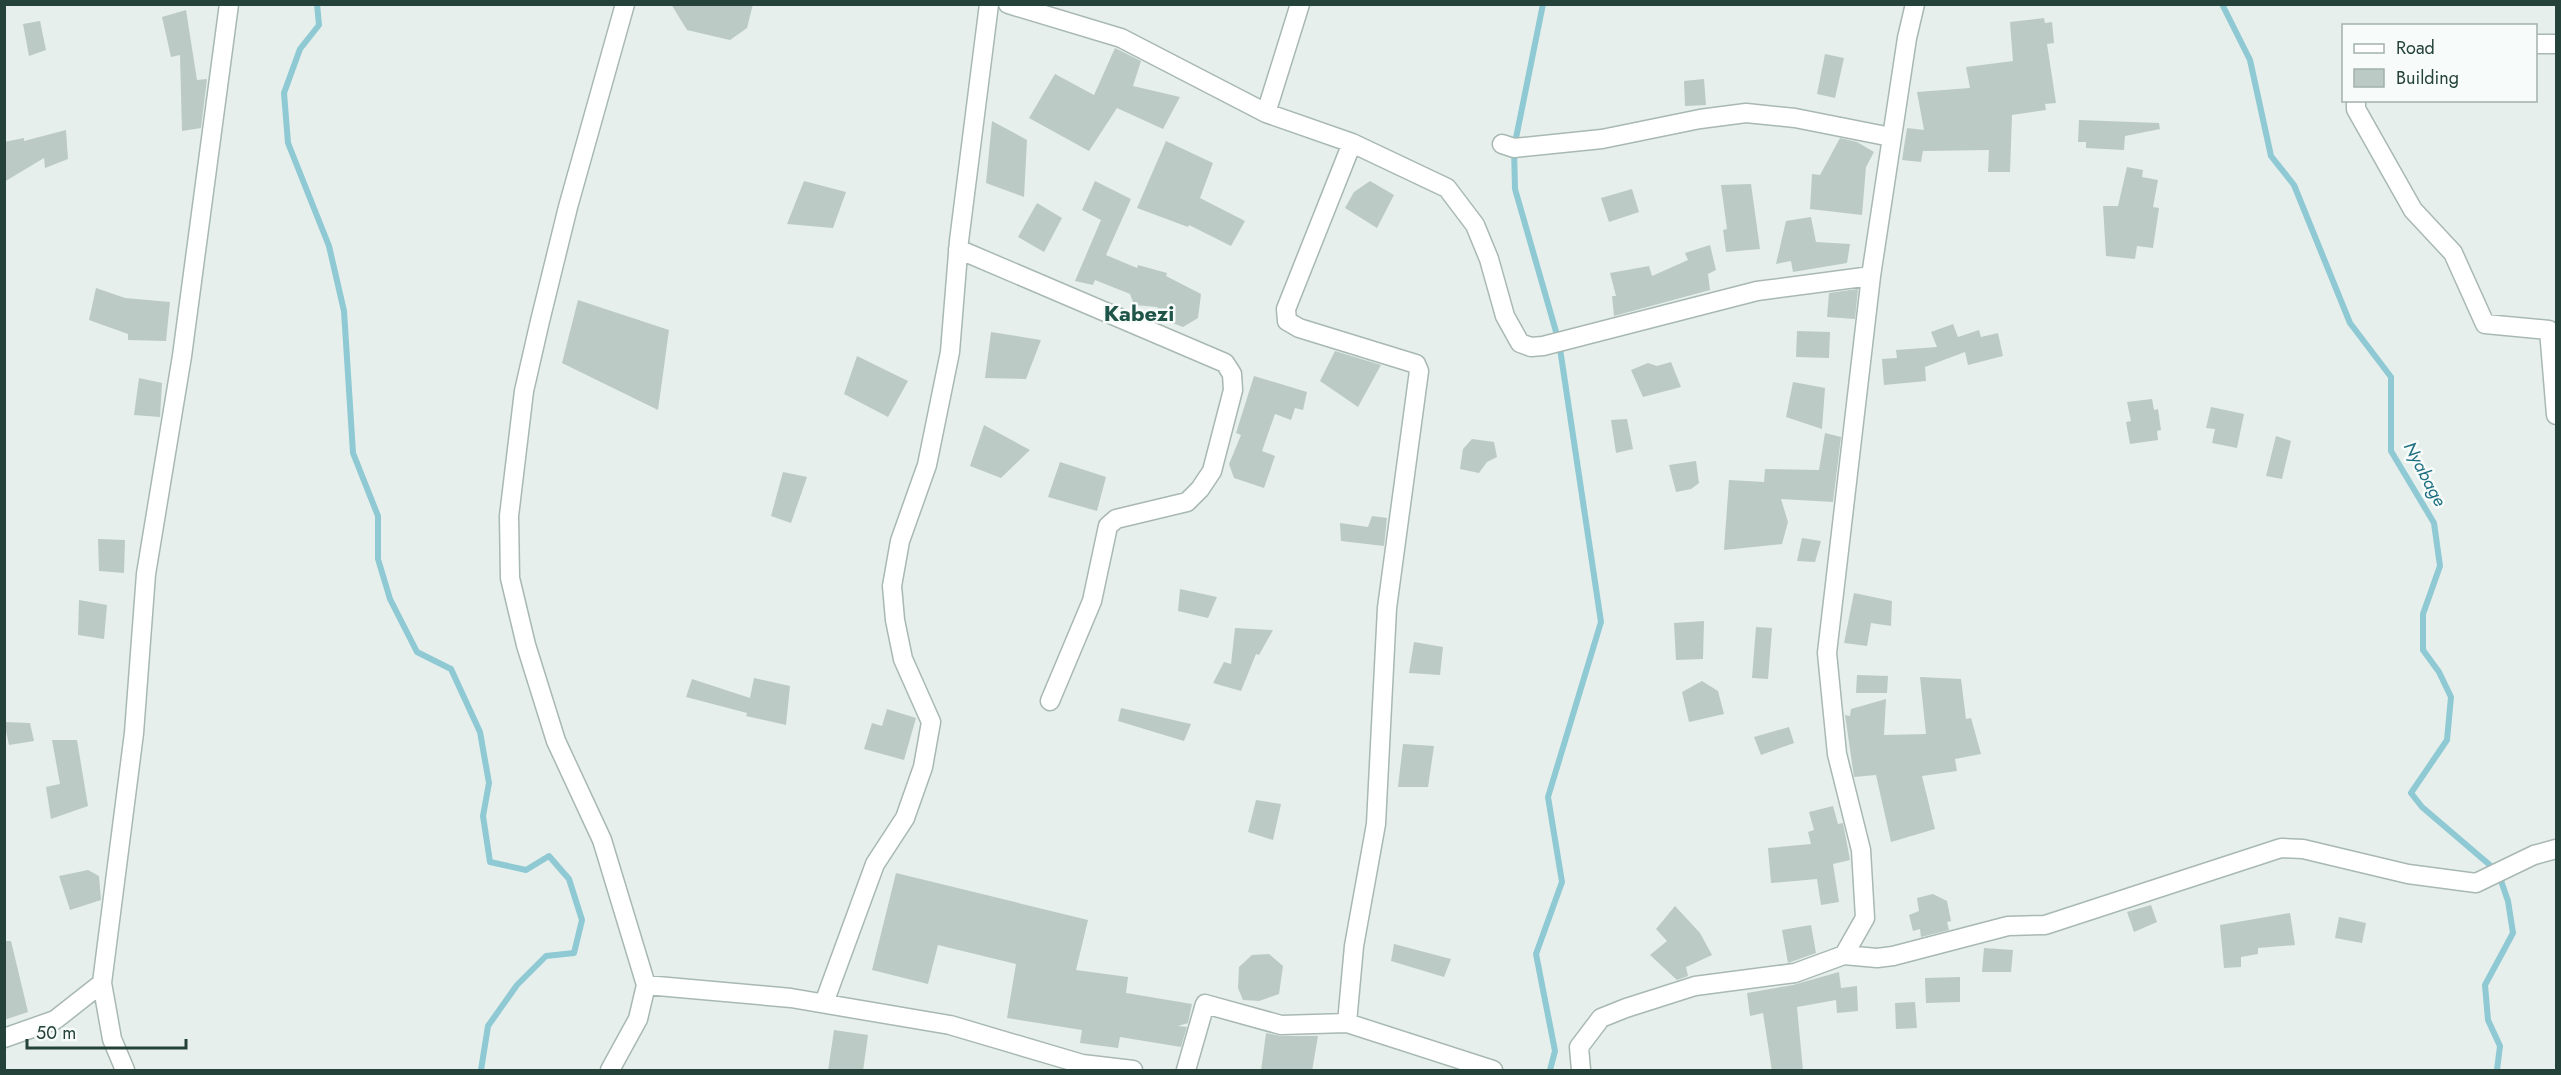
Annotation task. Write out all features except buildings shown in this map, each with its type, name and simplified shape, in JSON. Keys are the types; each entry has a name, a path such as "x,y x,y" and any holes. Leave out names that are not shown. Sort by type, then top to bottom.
{"street":[{"path":"125,1071 112,1039 102,982 133,744 146,574 182,356 229,4"},
{"path":"610,1071 638,1019 646,985 602,840 556,741 526,645 510,578 509,516 524,391 568,207 625,4"},
{"path":"824,1004 875,864 905,818 923,767 931,722 903,659 895,620 892,586 900,541 927,465 950,352 958,249 989,4"},
{"path":"1008,4 1121,38 1266,113 1352,143 1447,188 1475,225 1489,259 1505,316 1520,343 1525,345 1543,346 1757,291 1871,276"},
{"path":"1266,113 1300,4"},
{"path":"1844,955 1865,918 1861,850 1837,754 1827,653 1871,276 1907,38 1915,4"},
{"path":"2537,44 2556,44"},
{"path":"2356,102 2356,109 2413,210 2453,254 2485,324 2549,330 2556,415"},
{"path":"1502,144 1514,148 1602,139 1700,118 1746,113 1795,118 1891,137"},
{"path":"1347,1023 1354,946 1376,824 1387,608 1419,371 1416,364 1299,328 1287,321 1286,309 1352,143"},
{"path":"958,249 1225,363 1232,374 1233,390 1212,471 1200,489 1187,502 1116,519 1108,526 1092,601 1050,701"},
{"path":"1581,1071 1579,1047 1601,1018 1695,986 1795,973 1844,955 1877,958 1893,956 2008,926 2045,925 2281,848 2303,849 2420,876 2476,884 2534,855 2556,849"},
{"path":"4,1038 55,1020 102,982"},
{"path":"646,985 824,1004 950,1025 1086,1067 1133,1071"},
{"path":"1186,1071 1205,1004 1281,1025 1347,1023 1493,1071"}],"waterway":[{"path":"317,4 319,25 300,49 284,93 288,143 329,246 344,311 353,453 378,516 378,559 390,599 417,652 451,669 480,732 489,783 483,816 490,862 526,870 549,856 569,879 582,920 574,953 546,956 517,985 488,1026 481,1070"},
{"path":"1543,4 1514,148 1515,189 1559,342 1601,622 1548,797 1562,882 1536,954 1555,1051 1550,1070"},
{"name":"Nyabage","path":"2222,4 2250,60 2271,156 2294,185 2350,323 2391,377 2391,451 2434,523 2440,566 2423,614 2423,650 2439,672 2451,697 2447,740 2411,793 2422,807 2498,872 2508,901 2513,933 2485,985 2488,1020 2500,1046 2497,1070"}],"district":[{"name":"Kabezi","path":"1139,313"}]}
